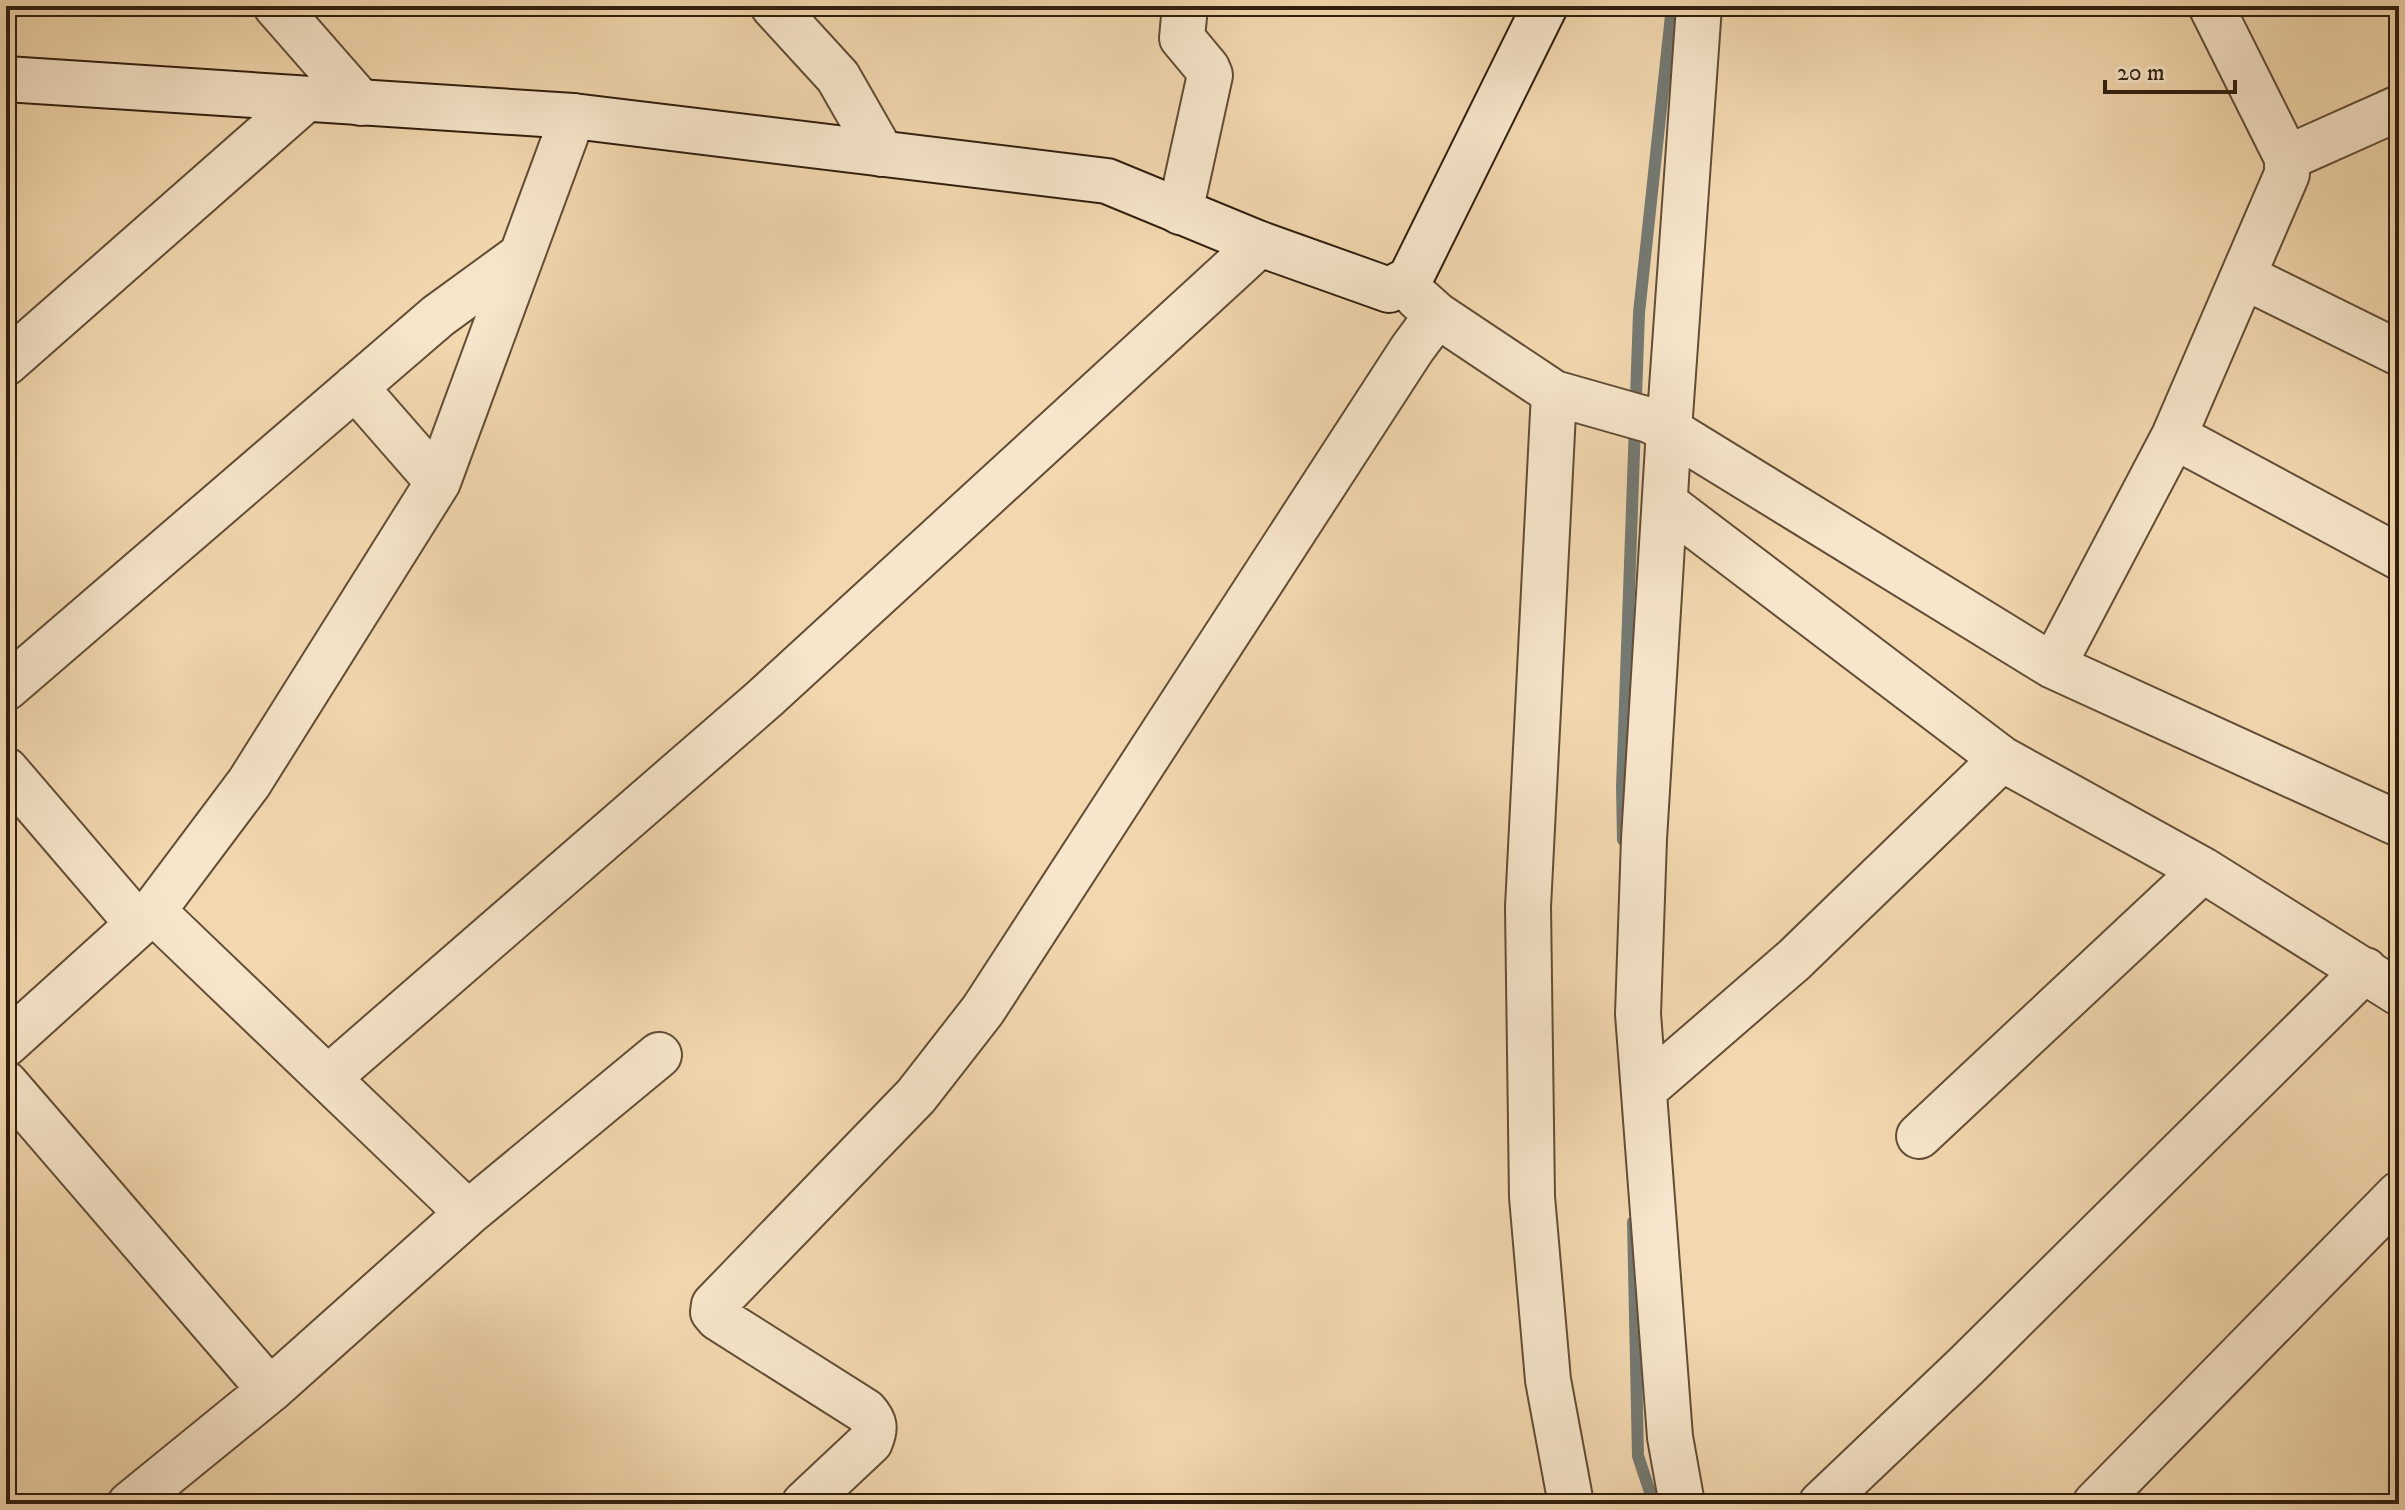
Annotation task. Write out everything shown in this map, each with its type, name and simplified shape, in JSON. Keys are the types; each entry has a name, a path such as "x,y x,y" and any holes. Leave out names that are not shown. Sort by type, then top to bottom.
{"street":[{"path":"276,6 361,103"},
{"path":"773,6 838,77 882,154"},
{"path":"1180,212 1210,75 1182,38 1185,6"},
{"path":"6,79 573,116 1107,181 1260,244 1389,290 1410,279 1545,6"},
{"path":"1682,1504 1670,1437 1638,1014 1643,871 1665,503 1659,425 1699,6"},
{"path":"2053,666 2174,436 2287,174 2287,158 2211,6"},
{"path":"6,363 306,99"},
{"path":"2287,158 2399,108"},
{"path":"6,1044 145,917 249,783 438,482 573,116"},
{"path":"328,1078 764,699 1260,244"},
{"path":"6,688 438,316 519,257"},
{"path":"2243,276 2399,353"},
{"path":"1403,285 1437,315 1564,396 1659,425 2053,666 2399,824"},
{"path":"804,1504 870,1442 875,1431 874,1421 865,1411 718,1318 713,1312 714,1305 916,1096 983,1010 1437,315"},
{"path":"355,387 438,482"},
{"path":"1564,396 1528,907 1532,1197 1548,1380 1571,1504"},
{"path":"2174,436 2399,557"},
{"path":"1665,503 2002,759 2203,870 2382,982 1821,1504"},
{"path":"1645,1089 1794,960 2002,759"},
{"path":"6,770 145,917 328,1078 468,1213"},
{"path":"1919,1136 2203,870"},
{"path":"130,1504 270,1390 468,1213 659,1055"},
{"path":"6,1084 270,1390"},
{"path":"2095,1504 2399,1194"}],"waterway":[{"path":"1623,840 1622,787 1639,313 1672,6"},
{"path":"1633,1222 1638,1456 1654,1504"}]}
